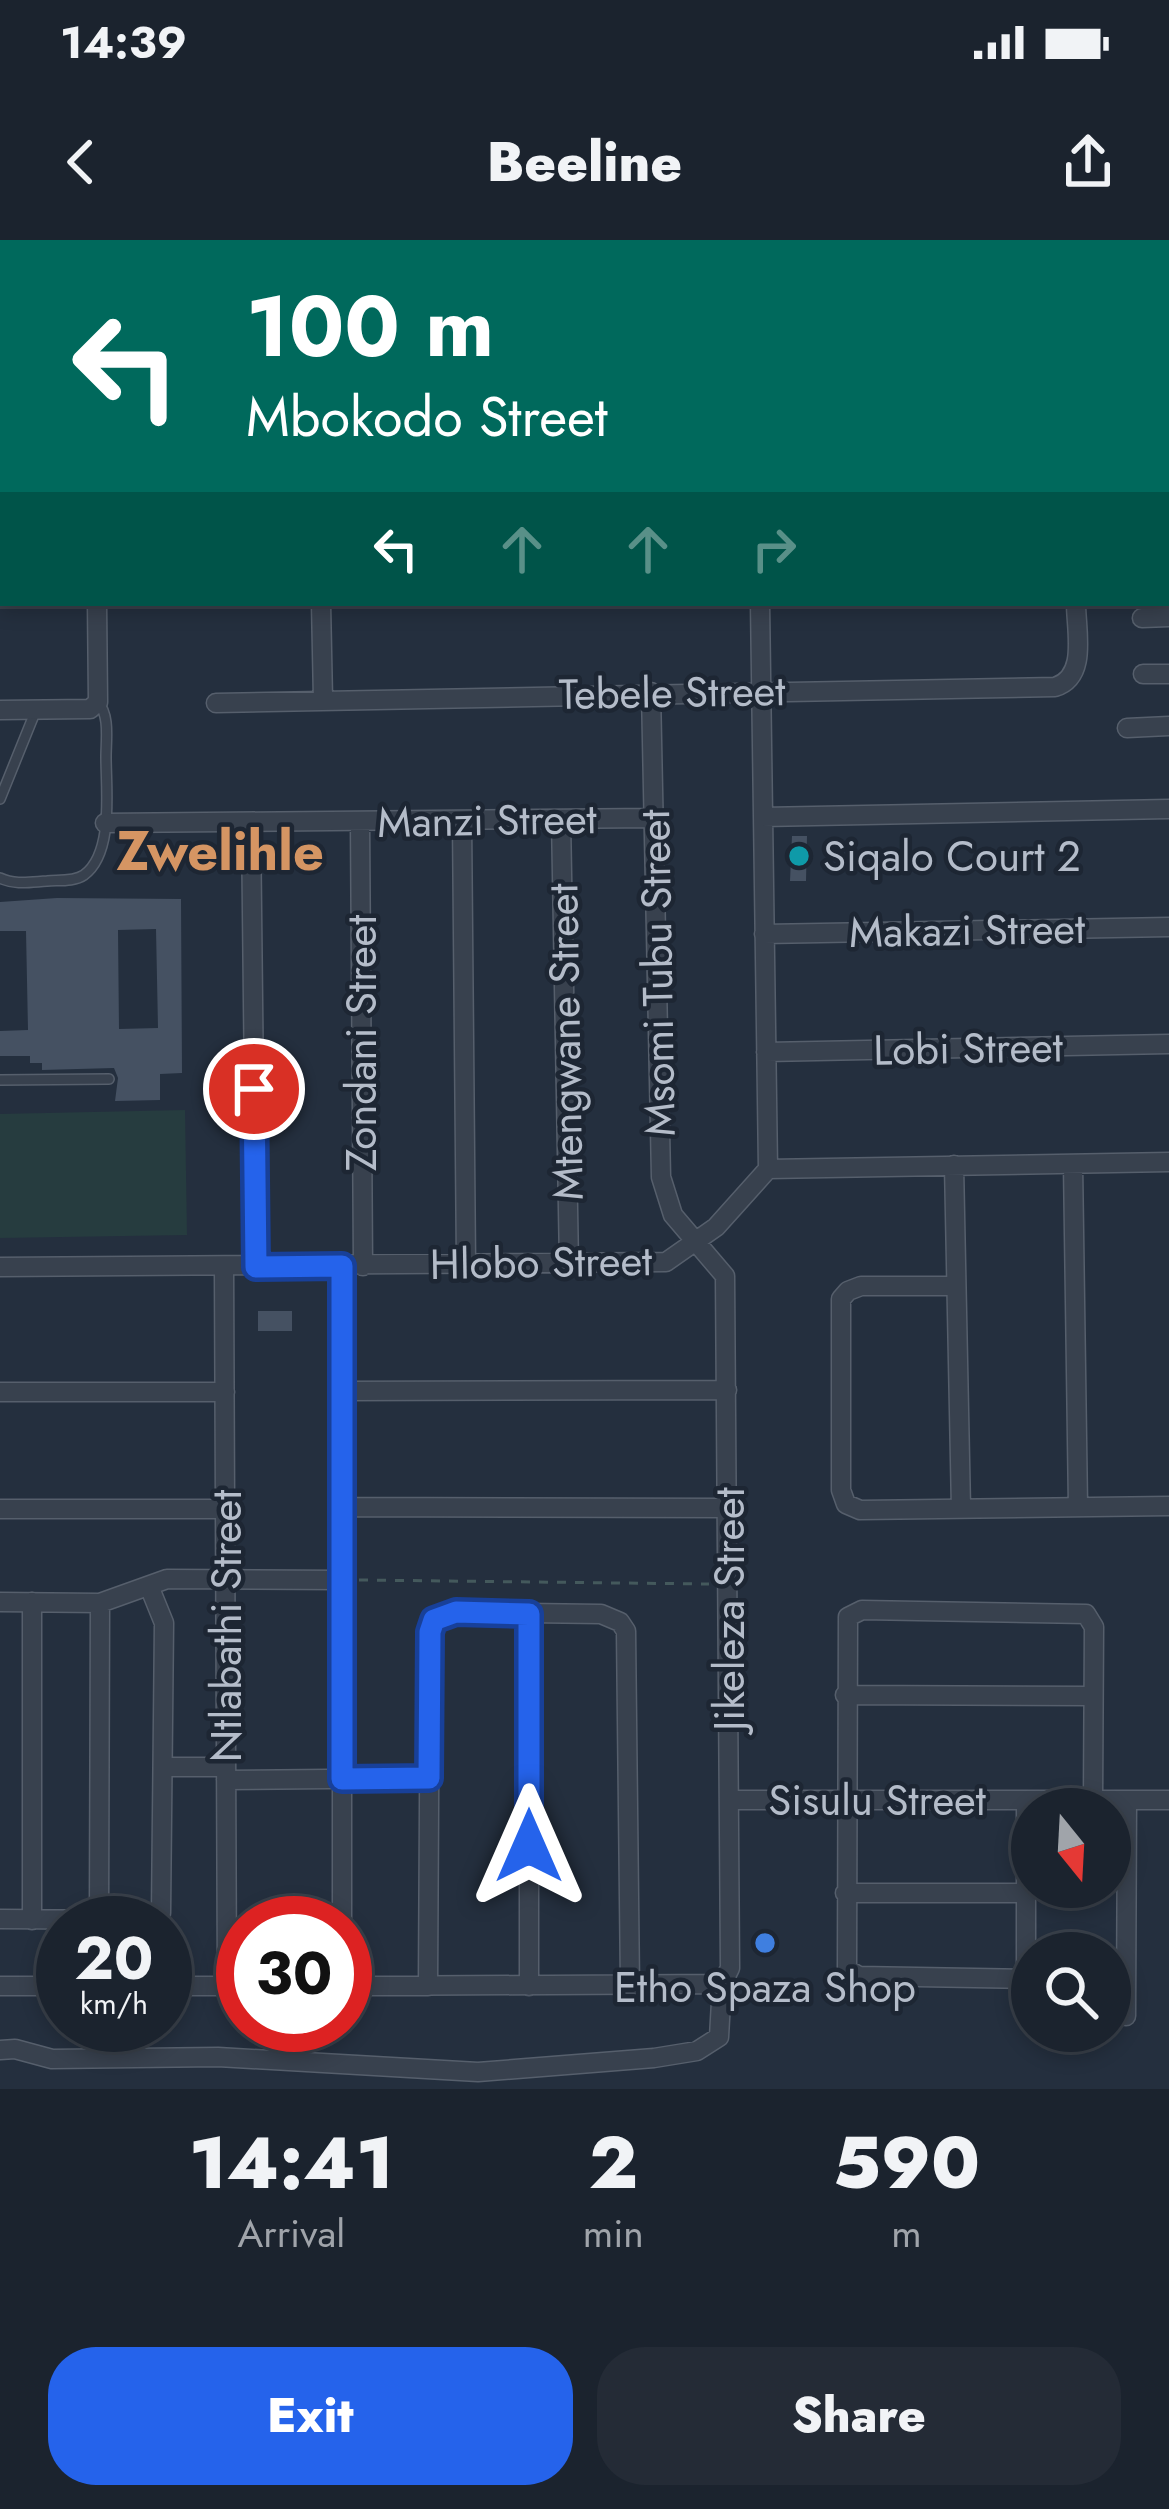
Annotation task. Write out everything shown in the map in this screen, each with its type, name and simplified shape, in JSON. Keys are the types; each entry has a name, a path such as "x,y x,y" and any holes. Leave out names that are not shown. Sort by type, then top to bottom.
{"street":[{"path":"0,710 90,709 98,702 97,606"},
{"path":"320,606 323,700"},
{"path":"760,606 768,1169 1169,1162"},
{"name":"Tebele Street","path":"216,703 1061,686 1076,669 1076,606"},
{"path":"1142,618 1169,617"},
{"path":"1143,674 1169,674"},
{"name":"Msomi Tubu Street","path":"651,692 661,1177 668,1205 695,1243"},
{"path":"1127,728 1169,727"},
{"path":"763,817 1169,809"},
{"name":"Manzi Street","path":"105,823 654,818"},
{"name":"Mtengwane Street","path":"562,819 569,1264"},
{"path":"462,820 466,1265"},
{"name":"Zondani Street","path":"360,821 363,1266"},
{"path":"251,822 256,1267"},
{"name":"Makazi Street","path":"764,934 1169,927"},
{"name":"Lobi Street","path":"766,1052 1169,1044"},
{"path":"1073,1164 1078,1507"},
{"path":"954,1166 961,1509"},
{"name":"Hlobo Street","path":"0,1267 666,1262 716,1227 768,1169"},
{"name":"Jikeleza Street","path":"478,2081 708,2047 719,2037 722,1984 730,1968 725,1276 695,1243"},
{"path":"342,1266 342,1896"},
{"name":"Ntlabathi Street","path":"224,1267 226,1774 231,1896"},
{"path":"956,1286 860,1286 841,1299 841,1490 846,1504 860,1510 1169,1506"},
{"path":"342,1390 727,1390"},
{"path":"0,1392 225,1392"},
{"path":"342,1507 728,1508"},
{"path":"0,1509 225,1508"},
{"path":"0,1602 100,1603 167,1579 342,1580"},
{"path":"149,1586 164,1623 163,1896"},
{"path":"32,1602 32,1920"},
{"path":"99,1896 100,1603"},
{"path":"1026,1908 1026,1987 859,1976 845,1965 845,1626 852,1613 1076,1610 1089,1616 1094,1627 1093,1788"},
{"path":"428,1986 430,1632 434,1620 456,1612 601,1614 620,1622 629,1646 630,1986"},
{"path":"529,1614 529,1986"},
{"path":"845,1695 1094,1696"},
{"path":"164,1767 342,1779 429,1778"},
{"name":"Sisulu Street","path":"730,1800 1011,1800"},
{"name":"Sisulu Street","path":"1131,1800 1169,1800"},
{"path":"845,1893 1011,1893"},
{"path":"0,1919 36,1920"},
{"path":"372,1986 722,1984"},
{"path":"0,1986 36,1986"},
{"path":"0,2050 52,2059 218,2057 478,2081"}],"lane":[{"path":"0,878 12,883 74,879 86,874 98,857 105,823 105,710 98,702"},
{"path":"0,800 36,709"},
{"path":"0,1080 109,1079"}],"path":[{"path":"342,1580 729,1584"}],"green space":[{"path":"185,1110 187,1235 0,1238 0,1114"}],"building":[{"name":"Siqalo Court 2","path":"792,836 807,836 806,881 790,881"},
{"path":"181,899 182,1073 160,1074 160,1100 115,1101 118,1078 114,1068 42,1070 42,1063 30,1063 30,1056 0,1056 0,1031 28,1030 26,931 0,931 0,902","holes":["156,929 158,1028 119,1029 118,930"]},
{"path":"258,1311 292,1311 292,1331 258,1331"}],"place":[{"name":"Siqalo Court 2","path":"799,856"},
{"name":"Etho Spaza Shop","path":"765,1943"}],"district":[{"name":"Zwelihle","path":"220,851"}],"route":[{"path":"254,1089 256,1267 342,1266 342,1779 429,1778 430,1632 434,1620 456,1612 529,1614 529,1846"}]}
